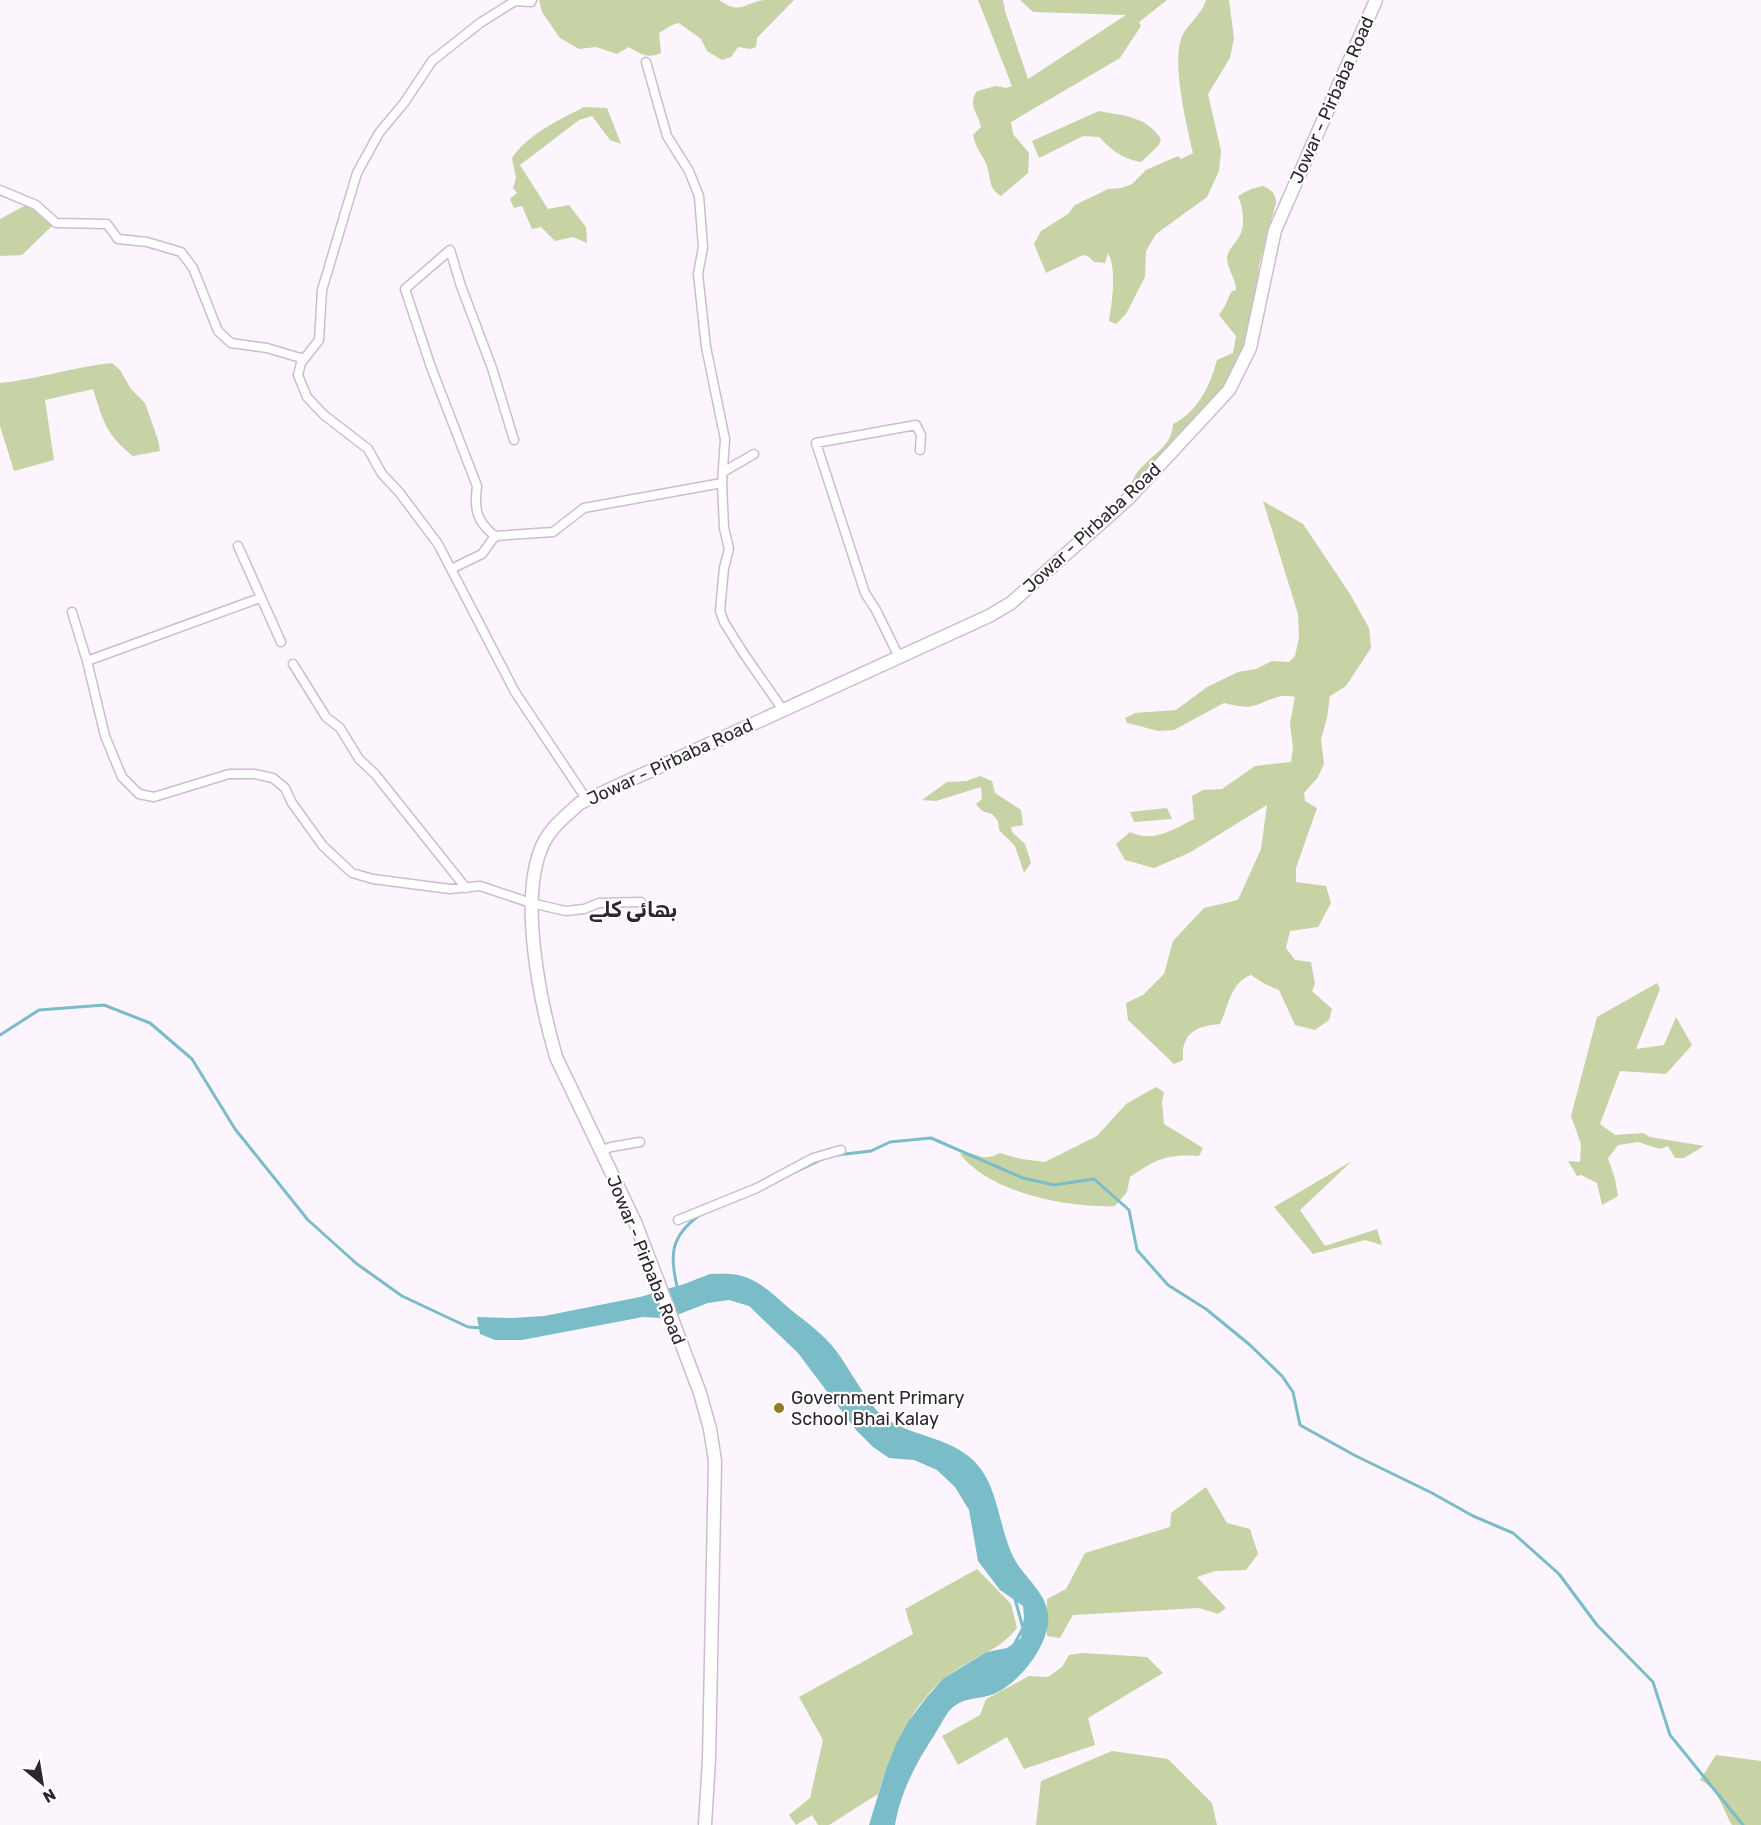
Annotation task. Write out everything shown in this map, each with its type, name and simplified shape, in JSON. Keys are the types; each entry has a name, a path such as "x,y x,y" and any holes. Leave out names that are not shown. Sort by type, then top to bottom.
{"main road":[{"name":"Jowar - Pirbaba Road","path":"705,1825 709,1760 715,1461 710,1429 700,1393 635,1222 556,1057 548,1031 535,953 531,903 534,870 543,843 557,823 587,800 989,616 1011,603 1129,498 1229,390 1250,348 1275,230 1376,0"}],"street":[{"path":"532,0 531,2 515,2 480,23 432,61 404,103 379,133 357,173 322,290 319,340 304,359 298,375 307,397 324,415 368,449 382,474 399,492 438,544 515,692 587,800"},
{"path":"646,62 667,136 689,171 699,196 703,247 698,274 706,347 725,439 722,483 724,528 729,549 723,568 720,611 724,622 744,654 783,710"},
{"path":"0,190 36,205 56,222 107,224 118,239 147,242 181,252 193,267 218,331 231,343 267,348 304,359"},
{"path":"514,440 492,368 460,286 450,250 405,289 431,367 477,486 475,506 484,527 496,537 553,532 584,508 722,483"},
{"path":"899,657 865,593 816,442 916,425 921,435 920,450"},
{"path":"723,472 754,454"},
{"path":"451,569 482,554 496,537"},
{"path":"238,546 281,642"},
{"path":"87,661 260,598"},
{"path":"72,612 87,661 105,736 122,777 139,794 154,797 229,774 254,774 273,778 285,788 292,803 323,846 352,873 373,879 413,885 466,888 480,886 531,903 566,911 584,909 599,903 641,902"},
{"path":"293,664 327,717 340,728 359,759 375,774 466,888"},
{"path":"600,1151 640,1142"},
{"path":"678,1221 757,1188 813,1158 841,1150"}],"green space":[{"path":"539,0 719,0 726,5 738,8 765,0 794,0 757,38 756,47 750,49 738,47 731,57 722,60 707,51 701,39 679,23 659,33 661,53 657,55 645,55 629,47 617,54 596,47 579,49 560,38 542,12"},
{"path":"978,0 1003,0 1028,79 1126,15 1033,12 1020,0 1167,0 1139,22 1141,26 1120,58 1011,122 1013,134 1029,153 1028,173 1001,196 992,186 987,166 974,140 973,135 981,127 973,100 977,91 996,86 1006,88 1012,86"},
{"path":"1206,0 1229,0 1234,38 1230,58 1208,94 1221,151 1219,171 1207,197 1156,234 1146,251 1145,277 1126,314 1116,324 1109,321 1113,277 1108,253 1105,263 1094,262 1083,255 1046,273 1034,244 1041,231 1068,214 1075,205 1108,189 1122,188 1132,184 1146,170 1178,156 1181,159 1193,153 1181,93 1179,45 1183,34 1202,10"},
{"path":"584,107 607,108 621,144 610,140 592,116 579,120 520,165 548,209 569,205 586,227 587,243 573,237 555,241 541,227 532,229 522,206 514,208 510,199 517,193 513,188 516,178 512,158 535,135"},
{"path":"1099,111 1141,121 1155,131 1161,139 1159,145 1141,162 1118,153 1099,137 1083,136 1039,158 1032,141"},
{"path":"1263,186 1272,192 1276,203 1259,265 1256,300 1240,357 1229,380 1214,402 1129,491 1138,471 1166,444 1173,424 1189,413 1202,397 1217,360 1233,353 1236,336 1219,315 1231,292 1236,290 1227,258 1242,228 1242,211 1238,196"},
{"path":"28,204 54,224 22,255 0,256 0,219"},
{"path":"112,363 120,370 131,389 145,403 160,451 133,456 116,441 106,426 93,389 45,400 54,460 14,471 0,426 0,383"},
{"path":"1263,501 1303,524 1350,594 1369,628 1371,648 1346,686 1330,696 1321,739 1324,764 1318,777 1304,793 1305,801 1317,808 1296,868 1296,882 1326,886 1331,903 1318,927 1290,931 1286,948 1295,960 1311,962 1315,984 1312,991 1332,1009 1329,1020 1315,1030 1295,1025 1279,990 1251,975 1238,984 1234,990 1220,1024 1203,1027 1191,1033 1184,1044 1183,1060 1174,1064 1128,1020 1126,1003 1143,995 1164,974 1173,941 1204,908 1238,900 1261,849 1267,805 1189,853 1154,868 1125,860 1116,844 1130,832 1155,836 1171,831 1194,819 1192,796 1203,790 1222,789 1255,766 1291,762 1293,748 1290,723 1295,697 1279,697 1250,707 1224,703 1174,730 1159,731 1127,723 1125,718 1135,713 1176,710 1207,687 1238,672 1256,669 1272,661 1289,662 1295,656 1299,637 1298,614"},
{"path":"980,776 992,781 995,793 1021,810 1023,825 1011,827 1012,832 1025,844 1031,863 1024,873 1015,846 999,830 998,821 992,814 982,811 976,804 982,799 981,787 936,801 922,800 947,782 967,781"},
{"path":"1167,808 1172,819 1134,822 1130,812"},
{"path":"1657,983 1660,989 1636,1049 1664,1045 1676,1017 1692,1045 1666,1074 1620,1071 1600,1124 1615,1135 1643,1133 1650,1137 1704,1146 1684,1158 1675,1158 1668,1146 1660,1149 1638,1142 1618,1145 1608,1158 1618,1196 1602,1205 1597,1183 1581,1175 1577,1176 1568,1161 1580,1162 1581,1144 1571,1116 1597,1017"},
{"path":"1156,1087 1164,1092 1162,1102 1164,1124 1203,1148 1199,1156 1162,1159 1130,1177 1127,1192 1115,1206 1053,1201 1010,1188 973,1168 960,1154 970,1153 987,1157 1000,1153 1045,1162 1097,1136 1126,1104"},
{"path":"1352,1161 1300,1210 1325,1246 1377,1229 1382,1245 1365,1240 1313,1254 1274,1207"},
{"path":"1206,1487 1227,1523 1250,1529 1258,1554 1246,1570 1215,1571 1197,1577 1226,1608 1218,1614 1199,1608 1073,1615 1060,1638 1047,1636 1047,1599 1066,1589 1085,1553 1170,1527 1171,1513"},
{"path":"977,1569 1011,1604 1017,1628 1004,1641 941,1681 928,1694 898,1741 878,1794 829,1825 818,1825 812,1815 796,1825 789,1815 810,1798 823,1740 799,1697 913,1634 905,1609"},
{"path":"1082,1653 1147,1657 1163,1673 1088,1718 1095,1745 1024,1769 1007,1737 958,1765 942,1736 980,1715 986,1699 1029,1676 1048,1677 1062,1667 1069,1655"},
{"path":"1112,1751 1168,1759 1212,1803 1217,1825 1036,1825 1041,1781"},
{"path":"1716,1755 1761,1761 1761,1825 1732,1825 1712,1788 1700,1780"}],"water":[{"path":"710,1274 738,1275 762,1286 827,1340 878,1412 898,1425 957,1448 967,1455 987,1478 1011,1552 1046,1606 1048,1624 1046,1634 1035,1656 1019,1676 1001,1691 964,1701 949,1711 910,1778 895,1825 869,1825 886,1769 908,1722 943,1679 987,1652 1007,1648 1021,1638 1023,1606 1000,1590 978,1561 969,1510 955,1487 937,1470 914,1460 889,1458 873,1447 856,1430 798,1353 749,1306 729,1300 708,1303 677,1315 661,1318 643,1317 522,1340 495,1340 480,1334 477,1317 544,1316 640,1297"}],"waterway":[{"path":"0,1035 39,1010 104,1005 150,1023 192,1059 235,1129 308,1220 357,1264 402,1296 468,1327 482,1328"},
{"path":"837,1155 871,1151 890,1142 931,1138 1023,1178 1054,1185 1094,1179 1129,1210 1137,1250 1168,1285 1206,1309 1250,1345 1282,1376 1293,1392 1300,1425 1473,1516 1513,1533 1559,1574 1597,1625 1653,1682 1670,1735 1743,1825"},
{"path":"793,1173 825,1158"},
{"path":"678,1290 673,1267 674,1248 683,1231 700,1215"},
{"path":"1015,1599 1023,1628 1015,1643"}],"place":[{"name":"Government Primary School Bhai Kalay","path":"779,1408"}],"district":[{"name":"بھائی كلے","path":"633,909"}]}
